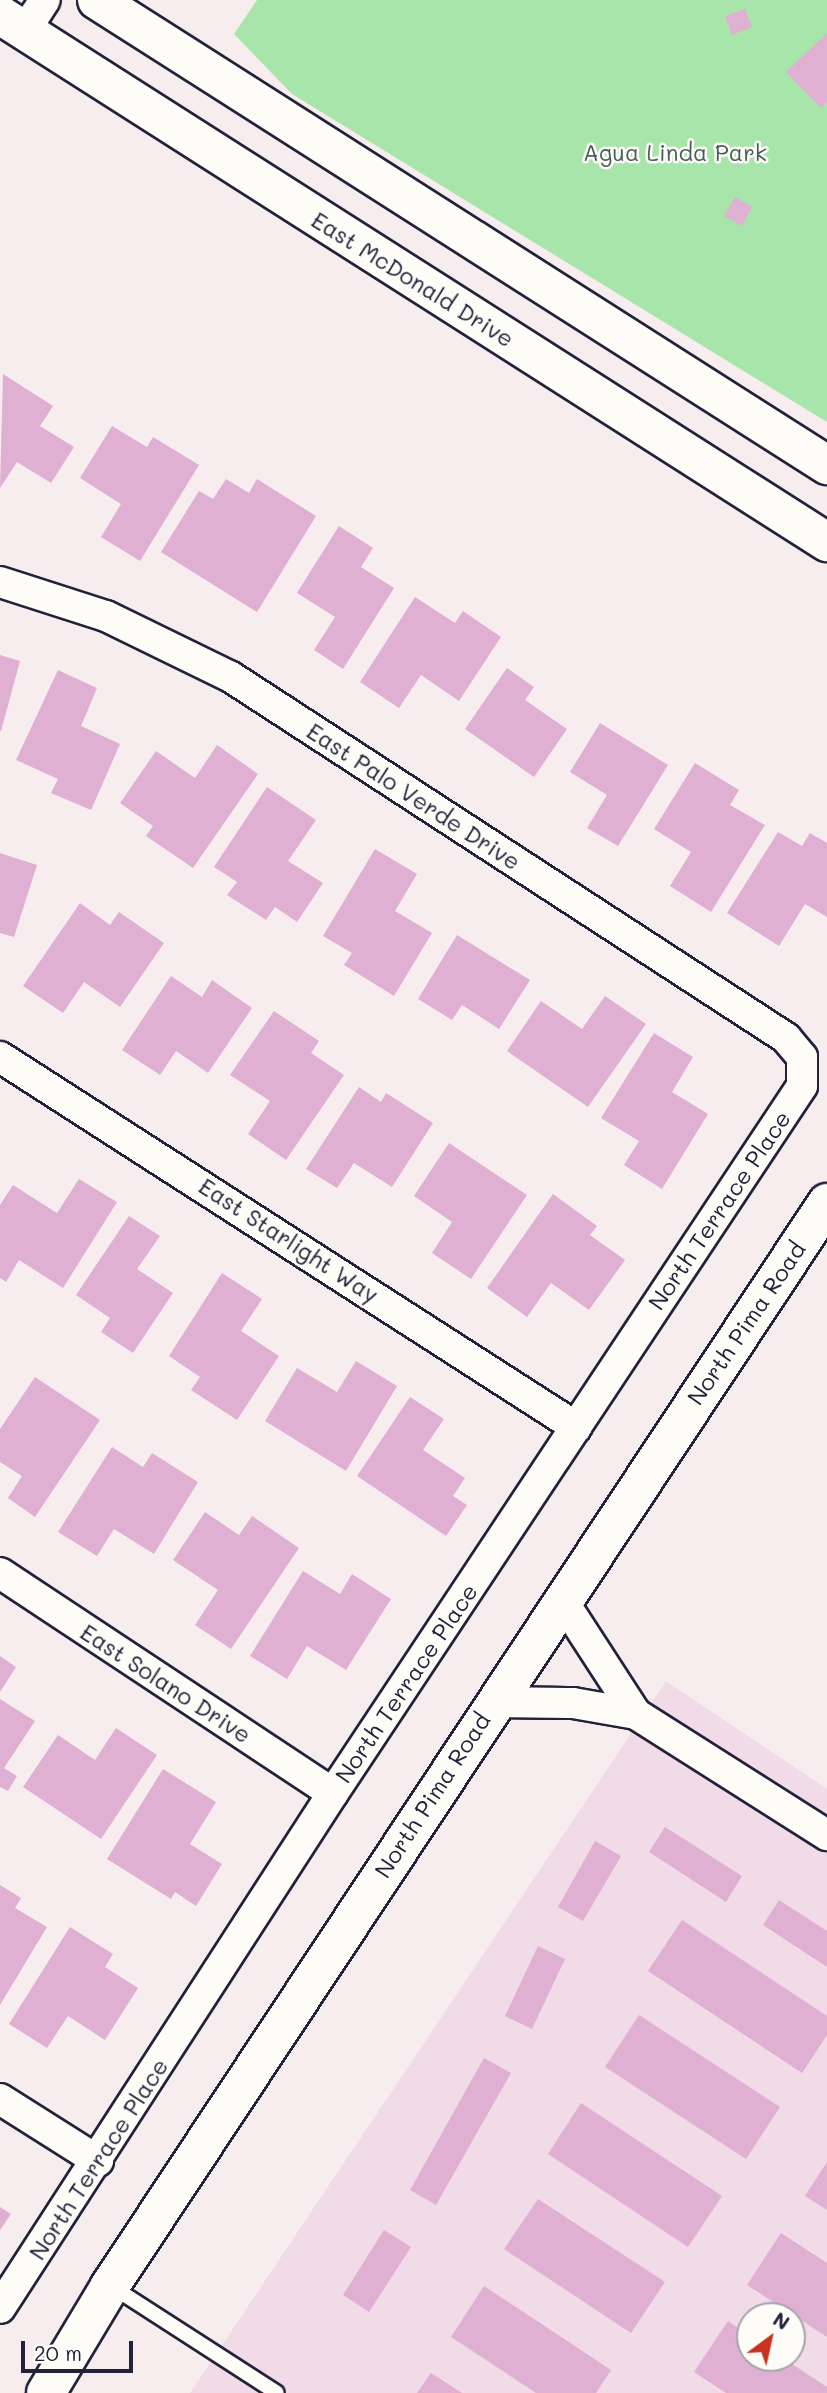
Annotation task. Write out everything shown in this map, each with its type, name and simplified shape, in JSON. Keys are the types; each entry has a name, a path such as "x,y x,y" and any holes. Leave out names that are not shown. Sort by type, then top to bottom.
{"main road":[{"path":"97,0 826,462"},
{"name":"East McDonald Drive","path":"12,23 827,542"},
{"name":"North Pima Road","path":"46,2393 110,2286 494,1702 827,1203"}],"street":[{"path":"12,23 45,0"},
{"name":"East Palo Verde Drive","path":"0,582 106,616 231,677 786,1038 802,1057"},
{"name":"East Starlight Way","path":"0,1056 576,1427"},
{"name":"North Terrace Place","path":"0,2308 98,2161 333,1793 802,1086 802,1057"},
{"name":"East Solano Drive","path":"0,1573 333,1793"},
{"path":"562,1600 636,1714"},
{"path":"494,1702 573,1703 636,1714 827,1835"},
{"path":"0,2099 98,2161"}],"lane":[{"path":"110,2286 277,2393"}],"shaded area":[{"path":"666,1681 827,1789 827,2393 190,2393"}],"green space":[{"name":"Agua Linda Park","path":"257,0 827,0 827,422 292,94 234,34"}],"building":[{"path":"745,9 752,27 732,35 725,16"},
{"path":"827,33 827,102 821,108 786,72"},
{"path":"735,197 752,207 742,226 724,216"},
{"path":"3,374 53,406 40,426 74,447 51,483 17,462 0,488"},
{"path":"112,426 147,447 153,437 199,465 140,561 101,537 121,504 80,478"},
{"path":"226,479 249,493 257,479 316,516 257,612 161,552 199,491 213,499"},
{"path":"339,526 373,548 361,567 394,588 343,669 314,650 335,617 297,593"},
{"path":"415,597 455,623 463,611 501,637 459,701 421,675 399,708 360,682"},
{"path":"0,655 20,661 1,731 0,731"},
{"path":"507,668 534,687 525,700 567,729 534,777 465,729"},
{"path":"58,670 97,688 81,726 120,744 91,810 51,793 58,779 16,760"},
{"path":"600,723 668,765 618,846 587,828 607,795 570,772"},
{"path":"217,745 258,774 193,868 146,836 153,826 120,803 156,751 195,778"},
{"path":"695,763 739,790 730,805 765,825 711,912 670,886 691,852 654,829"},
{"path":"267,787 316,820 288,861 323,883 297,922 275,907 266,920 227,895 237,882 214,867"},
{"path":"778,832 802,846 810,833 827,843 827,917 805,904 779,946 727,913"},
{"path":"375,849 417,874 395,911 432,933 394,996 344,965 352,953 323,936"},
{"path":"0,853 37,865 14,937 0,933"},
{"path":"80,903 110,925 119,912 164,943 120,1007 84,982 63,1013 23,986"},
{"path":"457,935 530,980 499,1029 462,1005 452,1020 418,999"},
{"path":"171,976 202,997 212,980 252,1008 208,1073 176,1051 160,1075 122,1050"},
{"path":"605,996 646,1024 588,1107 507,1051 541,1001 582,1029"},
{"path":"274,1011 319,1041 311,1053 344,1075 286,1160 248,1134 270,1101 230,1075"},
{"path":"654,1033 693,1057 672,1092 708,1114 662,1189 624,1165 639,1141 601,1118"},
{"path":"359,1087 381,1102 386,1093 433,1123 392,1187 354,1163 337,1188 306,1169"},
{"path":"449,1143 527,1195 471,1279 432,1253 452,1222 414,1196"},
{"path":"79,1179 117,1202 63,1288 19,1260 6,1282 0,1278 0,1205 13,1185 57,1213"},
{"path":"553,1194 597,1226 590,1235 625,1260 589,1310 551,1283 527,1317 487,1288"},
{"path":"129,1216 160,1236 137,1269 173,1293 133,1353 101,1332 110,1318 76,1295"},
{"path":"222,1273 262,1299 241,1331 279,1356 237,1420 191,1390 200,1377 169,1356"},
{"path":"356,1361 397,1386 346,1471 265,1421 297,1368 337,1392"},
{"path":"35,1377 100,1420 35,1517 8,1498 22,1476 0,1462 0,1429"},
{"path":"410,1397 444,1419 423,1450 465,1478 453,1496 467,1505 446,1536 357,1476"},
{"path":"112,1447 143,1467 152,1453 198,1482 154,1554 114,1529 97,1556 58,1532"},
{"path":"205,1512 239,1535 252,1516 299,1548 231,1649 195,1625 218,1590 173,1560"},
{"path":"303,1571 340,1594 352,1574 391,1599 346,1670 307,1646 287,1679 250,1656"},
{"path":"0,1656 16,1667 0,1692"},
{"path":"0,1699 35,1721 4,1768 17,1776 8,1791 0,1787"},
{"path":"116,1728 157,1755 101,1839 23,1787 58,1735 95,1760"},
{"path":"163,1769 216,1802 190,1844 222,1864 196,1906 175,1892 171,1899 107,1859"},
{"path":"665,1827 742,1876 726,1902 649,1852"},
{"path":"595,1841 621,1856 583,1921 558,1907"},
{"path":"0,1885 21,1898 15,1908 47,1927 0,2005"},
{"path":"779,1900 827,1931 827,1967 763,1925"},
{"path":"682,1920 827,2016 827,2035 802,2073 648,1971"},
{"path":"70,1927 113,1954 105,1967 138,1988 105,2040 68,2016 47,2048 9,2024"},
{"path":"538,1946 565,1959 532,2029 505,2016"},
{"path":"639,2015 780,2107 746,2159 605,2067"},
{"path":"484,2058 511,2073 436,2205 410,2190"},
{"path":"581,2103 722,2196 688,2247 548,2154"},
{"path":"827,2162 827,2210 805,2196"},
{"path":"538,2199 665,2282 631,2333 504,2249"},
{"path":"0,2207 11,2214 0,2230"},
{"path":"384,2230 411,2247 369,2312 343,2295"},
{"path":"781,2233 827,2263 827,2337 806,2323 806,2302 773,2302 747,2285"},
{"path":"484,2286 611,2370 596,2393 536,2393 451,2337"},
{"path":"728,2321 736,2326 736,2372 804,2372 827,2387 827,2393 726,2393 694,2372"},
{"path":"431,2373 462,2393 417,2393"}]}
